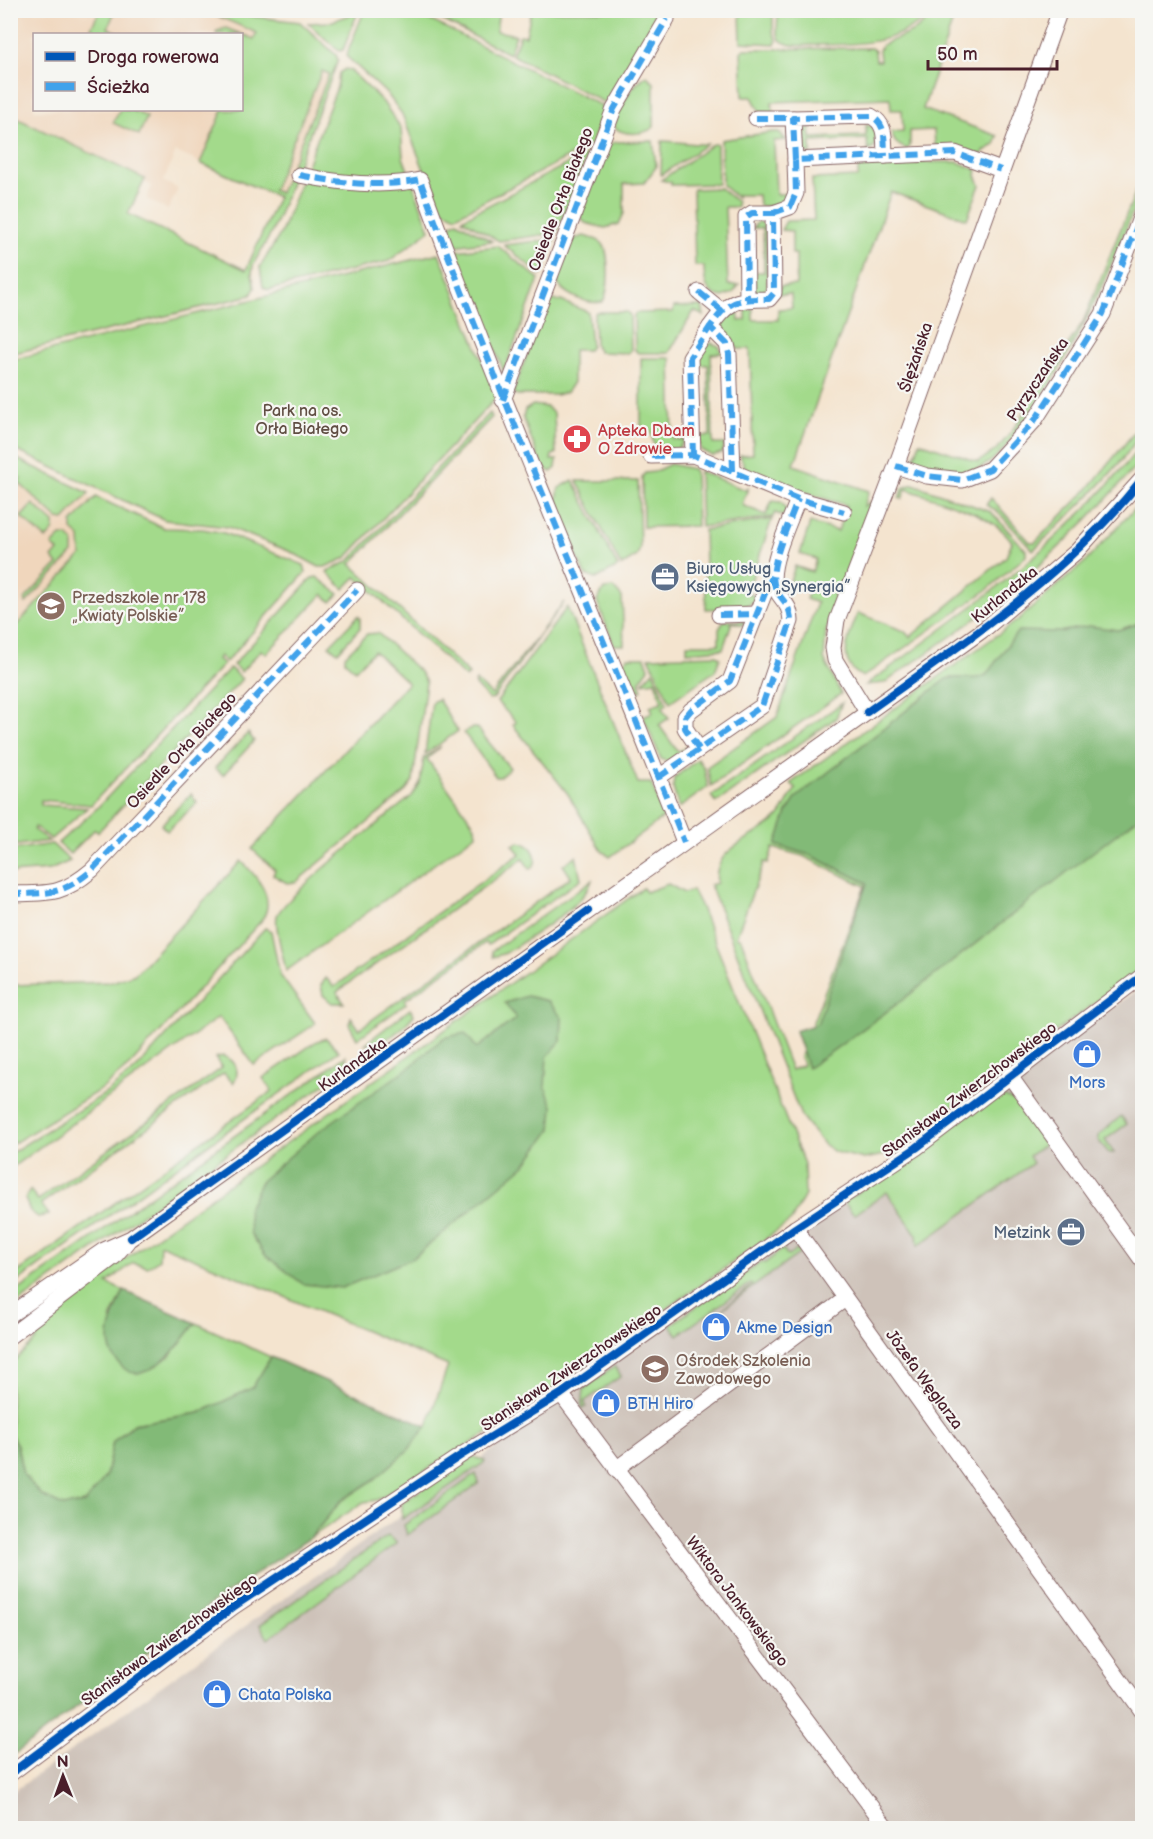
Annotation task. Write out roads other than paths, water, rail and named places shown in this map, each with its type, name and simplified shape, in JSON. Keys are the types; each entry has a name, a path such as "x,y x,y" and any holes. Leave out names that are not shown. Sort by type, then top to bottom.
{"street":[{"name":"Ślężańska","path":"867,712 835,660 834,636 837,620 896,466 1060,10"},
{"name":"Osiedle Orła Białego","path":"503,400 614,109 667,19"},
{"path":"756,118 871,116 880,120 883,128 885,156"},
{"path":"747,299 746,217 752,213 773,213 790,207 796,193 793,118"},
{"path":"795,160 955,153 1001,170"},
{"path":"299,175 337,181 386,184 420,180 503,400 684,842"},
{"path":"693,455 690,357 722,310 733,301 769,299 774,293 773,213"},
{"name":"Pyrzyczańska","path":"896,466 927,476 962,480 990,469 1035,420 1103,314 1141,220"},
{"path":"699,292 722,310"},
{"path":"710,327 727,345 729,354 732,471"},
{"path":"651,456 693,455 798,499 844,512"},
{"name":"Kurlandzka","path":"10,1315 104,1250 131,1238 867,712 1026,595 1077,551 1143,479"},
{"path":"699,749 685,728 685,717 690,710 730,681 772,574 798,499"},
{"path":"659,777 762,706 791,621 790,608 775,588 772,574"},
{"name":"Osiedle Orła Białego","path":"10,894 47,893 72,887 92,870 357,590"},
{"path":"719,615 757,614"},
{"name":"Stanisława Zwierzchowskiego","path":"10,1774 233,1606 463,1454 561,1394 795,1228 916,1148 1143,976"},
{"path":"1009,1076 1143,1260"},
{"name":"Józefa Węglarza","path":"795,1228 1143,1711"},
{"name":"Kurlandzka","path":"10,1336 114,1257 131,1238"},
{"path":"616,1469 845,1299"},
{"name":"Wiktora Jankowskiego","path":"561,1394 887,1828"}],"place":[{"name":"Apteka Dbam O Zdrowie","path":"577,439"},
{"name":"Biuro Usług Księgowych „Synergia”","path":"665,577"},
{"name":"Przedszkole nr 178 „Kwiaty Polskie”","path":"51,606"},
{"name":"Mors","path":"1087,1054"},
{"name":"Metzink","path":"1071,1232"},
{"name":"Akme Design","path":"716,1327"},
{"name":"Ośrodek Szkolenia Zawodowego","path":"655,1369"},
{"name":"BTH Hiro","path":"606,1403"},
{"name":"Chata Polska","path":"217,1694"}],"park label":[{"name":"Park na os. Orła Białego","path":"302,419"}]}
